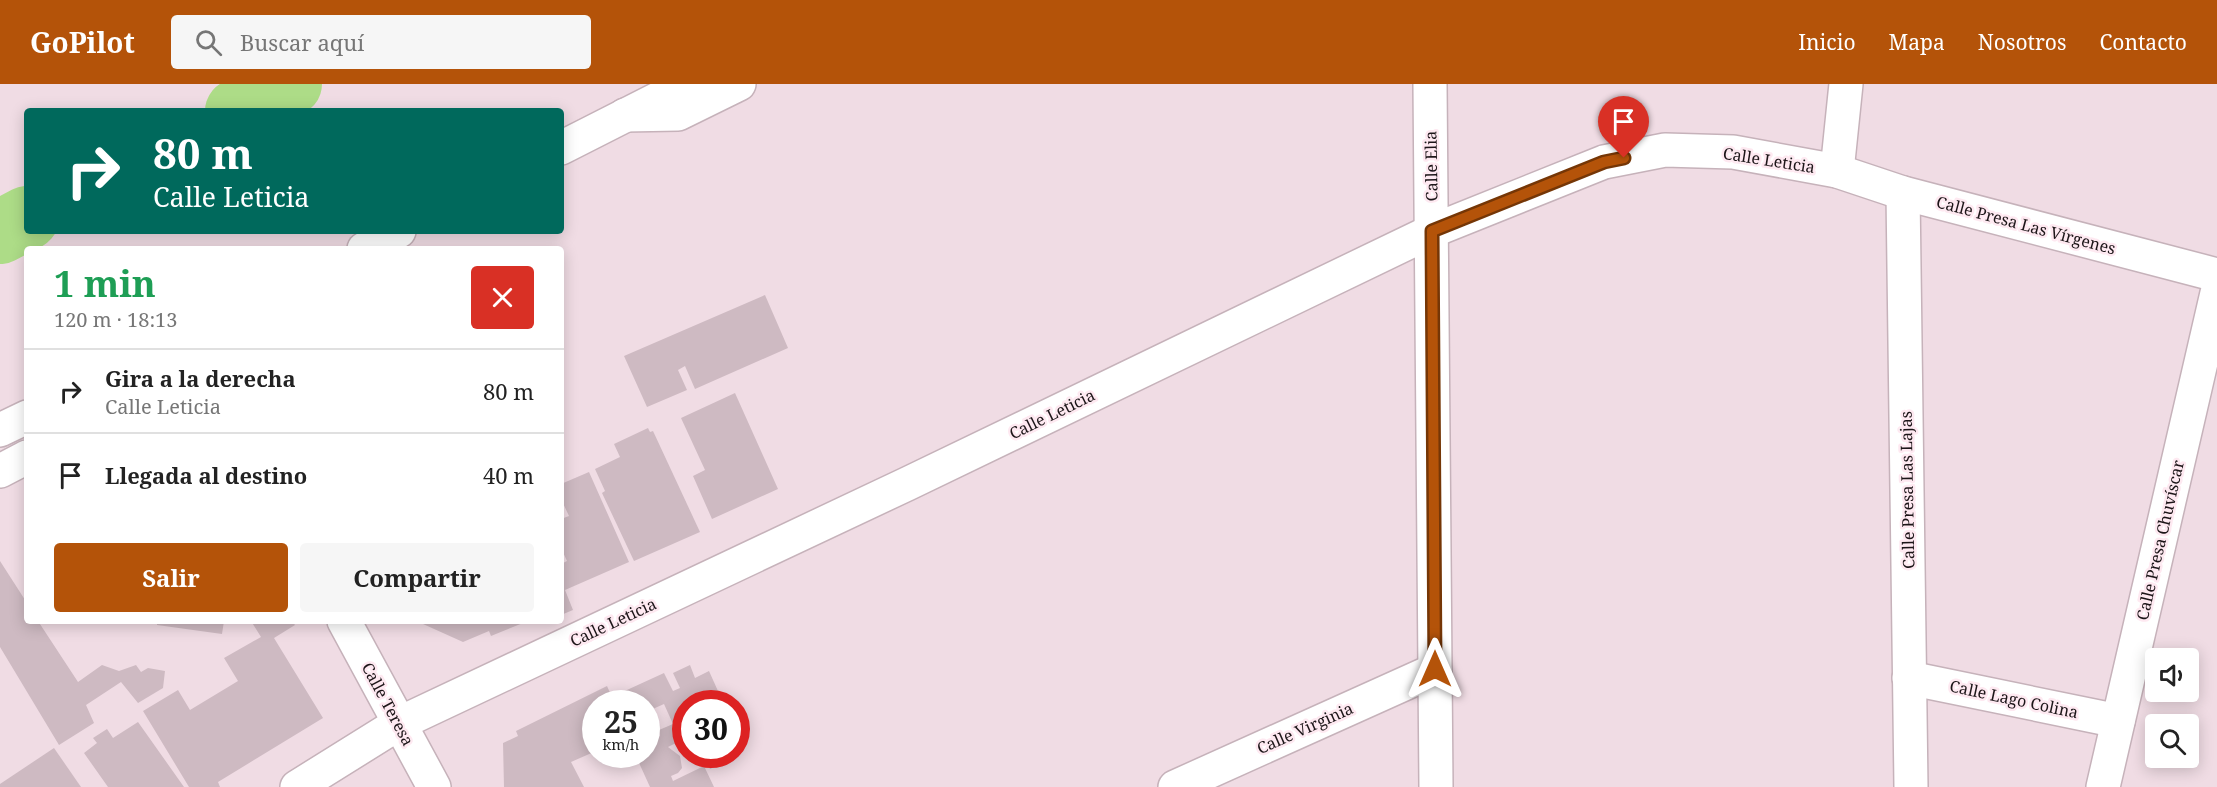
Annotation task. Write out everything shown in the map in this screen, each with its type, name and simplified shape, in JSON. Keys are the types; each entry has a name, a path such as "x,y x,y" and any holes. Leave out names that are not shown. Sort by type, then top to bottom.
{"street":[{"path":"564,146 687,84"},
{"path":"625,115 678,114 739,84"},
{"name":"Calle Elia","path":"1430,84 1436,787"},
{"path":"1837,171 1846,84"},
{"name":"Calle Leticia","path":"297,787 398,724 907,484 1432,231 1604,162 1665,150 1733,152 1837,171"},
{"name":"Calle Presa Las Vírgenes","path":"1837,171 1903,193 2217,275"},
{"name":"Calle Presa Las Lajas","path":"1903,193 1911,787"},
{"path":"370,246 393,234"},
{"name":"Calle Presa Chuvíscar","path":"2103,787 2217,293"},
{"path":"0,430 24,418"},
{"path":"0,471 24,459"},
{"name":"Calle Teresa","path":"346,624 434,787"},
{"name":"Calle Virginia","path":"1175,787 1435,669"},
{"name":"Calle Lago Colina","path":"1909,678 2118,720"}],"building":[{"path":"765,295 788,348 695,389 685,366 678,370 687,390 647,407 624,356"},
{"path":"735,393 778,489 712,519 693,476 705,470 681,418"},
{"path":"648,428 650,432 653,431 700,532 634,561 602,493 605,491 595,469 620,457 614,444"},
{"path":"589,472 629,562 565,590 573,610 564,614 564,562 567,561 564,554 564,518 569,516 564,505 564,483"},
{"path":"0,561 24,598 24,624 40,624 78,682 102,665 119,671 136,665 141,672 148,668 165,671 163,688 138,703 121,682 86,705 94,723 59,745 0,647"},
{"path":"157,624 224,624 222,634"},
{"path":"253,624 294,624 274,638 323,718 218,782 220,787 189,787 143,711 178,690 190,710 238,681 224,658 261,637"},
{"path":"423,624 521,624 491,636 489,631 463,642"},
{"path":"690,665 695,678 709,671 718,690 675,690 680,688 673,673"},
{"path":"664,673 672,690 672,722 664,704 660,706 660,690 627,690"},
{"path":"582,698 582,757 571,762 584,787 504,787 503,743 518,736 516,731"},
{"path":"138,722 184,787 108,787 84,753 97,743 93,738 107,729 113,738"},
{"path":"672,724 672,745 668,747 672,750 672,768 682,768 671,776 673,781 700,768 705,768 714,787 650,787 641,768 660,768 660,730"},
{"path":"54,748 81,787 0,787 0,784"}],"waterway":[{"path":"243,108 290,84"},
{"path":"0,232 24,220"}],"route":[{"path":"1435,669 1432,231 1604,162 1624,158"}]}
